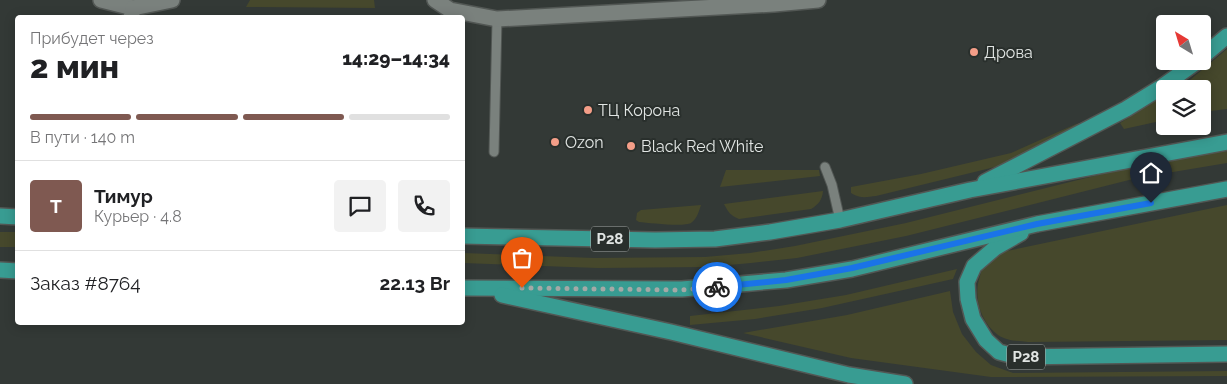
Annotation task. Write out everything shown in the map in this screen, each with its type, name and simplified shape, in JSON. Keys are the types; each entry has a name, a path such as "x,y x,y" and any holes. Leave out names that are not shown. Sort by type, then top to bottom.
{"highway":[{"path":"1211,49 1227,36"},
{"name":"Р28","path":"970,190 1126,109 1185,70"},
{"name":"Р28","path":"465,236 636,240 715,239 840,220 970,190 1227,142"},
{"name":"Р28","path":"466,288 682,290 786,280 852,268 1037,224 1227,189"},
{"path":"0,216 15,217"},
{"name":"Р28","path":"1037,224 995,248 974,266 967,282 968,299 973,319 986,340 999,352 1018,357 1227,354"},
{"path":"0,270 15,271"},
{"name":"Р28","path":"466,288 671,332 849,375 905,384"}],"street":[{"path":"100,0 132,13 172,0"},
{"path":"435,0 450,10 497,19 818,0"}],"lane":[{"path":"494,152 497,19"},
{"path":"825,167 832,185 840,220"}],"green space":[{"path":"250,0 374,0 375,8 246,7"},
{"path":"1227,49 1227,109 1211,111 1211,80 1190,80 1202,70 1211,70 1211,62"},
{"path":"1156,101 1156,122 1124,129 1120,123"},
{"path":"1093,120 1017,159 999,166 876,196 860,197 851,193 851,187 921,174 1011,153 1076,124"},
{"path":"1227,151 1227,163 1137,178 906,236 797,258 706,267 598,268 465,263 465,253 594,258 705,257 750,253 795,246 906,223 1134,166"},
{"path":"726,170 819,170 820,176 720,187"},
{"path":"823,191 820,202 811,209 739,219 730,213 724,204"},
{"path":"701,205 698,215 691,223 687,224 658,224 636,220 637,213 641,210"},
{"path":"1227,205 1227,340 1028,342 1001,337 992,330 983,316 978,300 978,284 984,265 993,257 1007,251"},
{"path":"0,232 15,232 15,247 0,247"},
{"path":"957,269 953,279 822,308 755,319 690,325 690,316 779,306 846,295"},
{"path":"950,291 953,312 962,334 976,352 991,365 1013,373 1227,371 1227,376 991,377 851,358 743,333 847,315"}],"way so far":[{"path":"522,288 682,290 717,287"}],"place":[{"name":"Дрова","path":"974,52"},
{"name":"ТЦ Корона","path":"588,110"},
{"name":"Ozon","path":"555,142"},
{"name":"Black Red White","path":"631,146"}],"route":[{"path":"717,287 786,280 852,268 1037,224 1151,203"}]}
